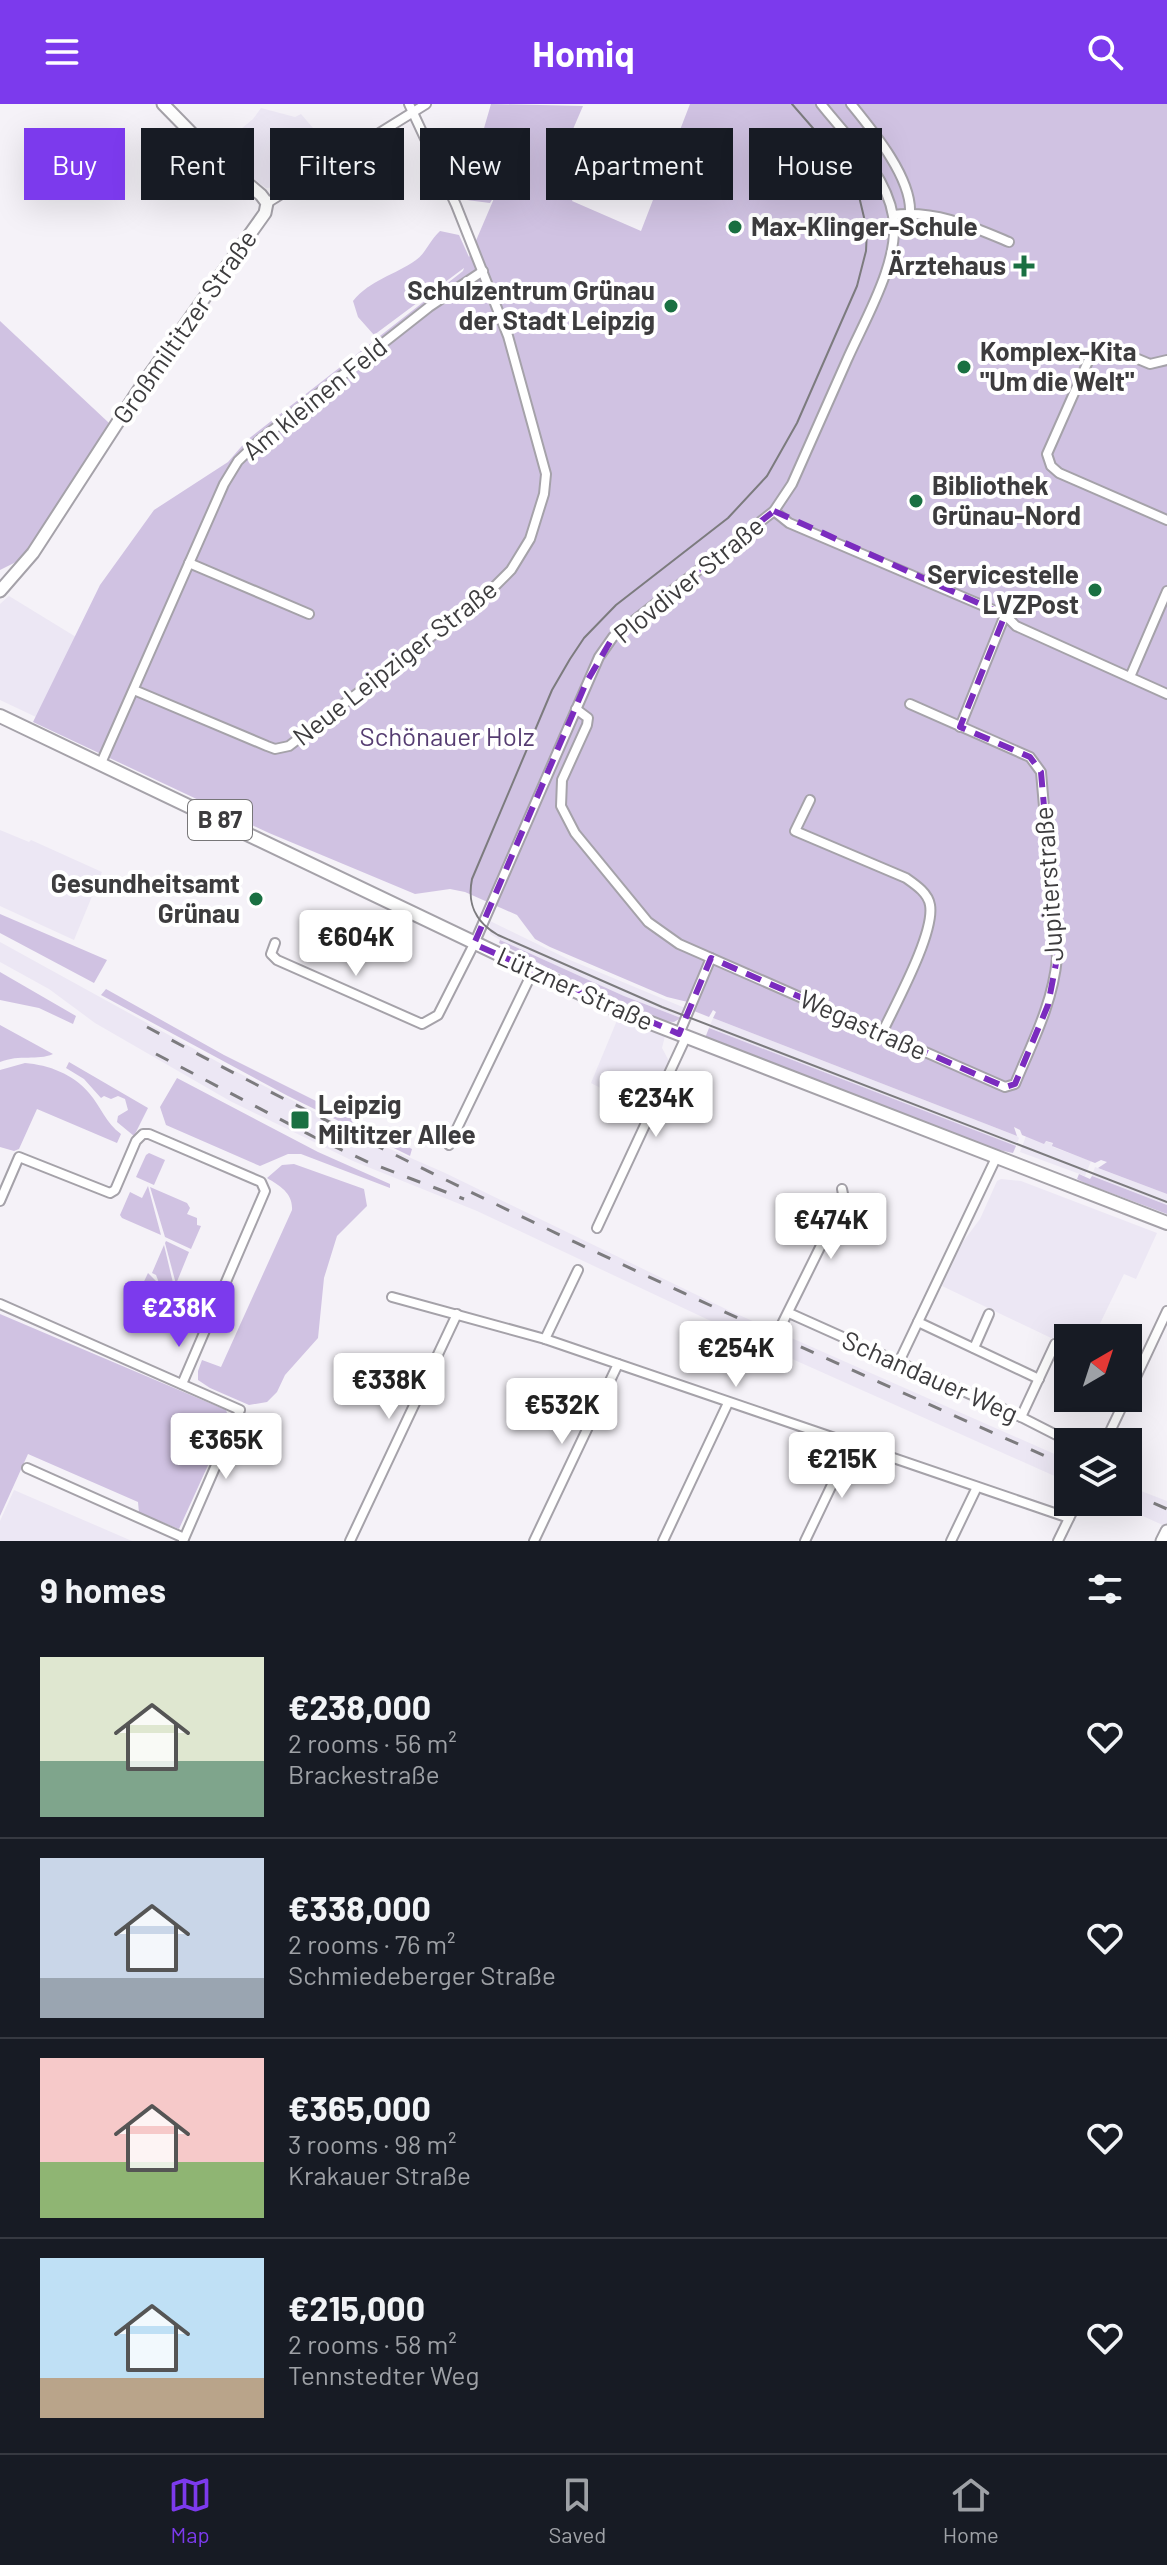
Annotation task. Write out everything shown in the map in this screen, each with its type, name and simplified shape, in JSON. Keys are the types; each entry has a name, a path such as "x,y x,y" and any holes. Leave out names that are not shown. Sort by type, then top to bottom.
{"main road":[{"name":"Lützner Straße","path":"0,716 607,1006 1167,1223"}],"street":[{"path":"163,104 267,203"},
{"name":"Neue Leipziger Straße","path":"134,690 275,749 293,744 489,592 511,570 526,547 537,520 546,474 517,363 483,271 409,104"},
{"name":"Großmiltitzer Straße","path":"0,591 33,553 138,391 265,213 267,203 426,104"},
{"name":"Plovdiver Straße","path":"275,943 271,954 277,960 422,1024 438,1015 474,944 599,657 613,637 774,511 792,484 876,294 895,238 893,215 884,189 872,168 821,104"},
{"path":"851,104 901,174 911,203 910,213"},
{"path":"893,215 910,213 959,220 1009,242"},
{"name":"Am kleinen Feld","path":"101,763 224,484 238,461 260,440 429,307 483,271"},
{"path":"1167,360 1150,364 1109,347 1094,348 1047,454 1051,466 1059,473 1167,520"},
{"path":"774,511 789,523 1005,615 1016,626 1167,694"},
{"path":"189,563 309,614"},
{"path":"1130,677 1167,591"},
{"path":"960,727 1005,615"},
{"name":"Jupiterstraße","path":"910,704 1030,757 1041,772 1056,971 1048,1005 1015,1084"},
{"name":"Wegastraße","path":"576,709 588,718 562,780 561,806 570,826 648,922 679,944 1005,1087 1015,1084"},
{"path":"810,800 795,831 906,878 920,887 930,903 930,922 923,943 882,1033"},
{"path":"597,1228 682,1036 711,958"},
{"path":"449,1145 533,971"},
{"path":"0,1201 17,1155 110,1193 115,1190 136,1141 143,1134 265,1186 182,1384"},
{"path":"898,1364 996,1158"},
{"path":"781,1326 844,1199 842,1189"},
{"path":"545,1339 578,1270"},
{"path":"392,1297 545,1339 1069,1518 1058,1541"},
{"path":"0,1304 240,1410 183,1539 27,1468"},
{"path":"1142,1368 1164,1327 1167,1311"},
{"name":"Schandauer Weg","path":"789,1313 1054,1434"},
{"path":"350,1541 457,1314"},
{"path":"974,1348 989,1314"},
{"path":"918,1322 1039,1379"},
{"path":"1021,1417 1054,1346"},
{"path":"534,1541 618,1364"},
{"path":"663,1541 728,1403"},
{"path":"805,1541 851,1445"},
{"path":"951,1541 977,1487"},
{"path":"1162,1541 1167,1531"}],"highlighted area":[{"path":"774,511 1005,615 960,727 1030,757 1041,772 1057,958 1048,1005 1015,1084 1005,1087 711,958 679,1034 474,944 586,683 613,637"}],"shaded area":[{"path":"261,108 295,117 301,114 313,128 270,128 270,188 254,179 254,128 242,128"},
{"path":"9,596 76,637 36,717 0,700 0,604"},
{"path":"0,830 29,842 31,840 102,872 74,940 0,906"},
{"path":"490,921 570,960 685,1008 681,1018 500,940 490,934"},
{"path":"0,942 227,1067 374,1142 443,1172 730,1311 1054,1454 1054,1476 781,1354 477,1211 353,1161 230,1101 95,1023 49,989 0,962"},
{"path":"618,1018 665,1036 662,1048 669,1061 645,1112 591,1083"},
{"path":"713,1018 1017,1136 1016,1146 709,1028"},
{"path":"1026,1136 1091,1161 1085,1176 1020,1152"},
{"path":"1095,1167 1167,1194 1167,1205 1092,1176"},
{"path":"997,1181 1021,1181 1157,1233 1136,1279 1124,1274 1100,1324 1054,1324 1054,1339 942,1286 962,1243 980,1219"},
{"path":"14,1490 132,1541 0,1541 0,1521"},
{"path":"1142,1491 1167,1501 1167,1527 1142,1516"}],"green space":[{"name":"Schönauer Holz","path":"491,104 583,106 574,128 546,128 546,200 572,200 641,231 653,200 733,200 733,128 681,128 690,104 1167,104 1167,1194 1098,1168 1107,1162 1101,1160 1095,1163 1052,1146 1053,1143 1046,1141 1044,1144 1022,1135 1014,1127 1017,1136 713,1018 716,1012 713,1010 709,1017 694,1011 696,1004 667,997 550,947 535,939 517,915 465,892 450,889 415,894 269,833 33,722 100,585 154,510 228,462 247,440 464,268 374,335 358,317 353,301 360,294 416,260 440,231 459,235 469,257 493,200 530,200 530,128 484,128"},
{"path":"0,321 109,423 28,552 20,560 0,570"},
{"path":"0,914 107,960 94,983 0,933"},
{"path":"500,940 681,1018 674,1022 661,1021 619,1004 499,943"},
{"path":"0,972 76,1016 73,1024 39,1008 0,1000"},
{"path":"106,989 224,1055 412,1149 410,1156 288,1096 101,995"},
{"path":"0,1025 53,1054 0,1062"},
{"path":"709,1028 1016,1146 1013,1153 984,1147 705,1038"},
{"path":"69,1062 148,1108 134,1136 117,1122 118,1116 128,1110 125,1099 118,1096 101,1098 84,1079 66,1068"},
{"path":"25,1063 60,1072 83,1086 121,1134 117,1143 37,1109 19,1149 14,1151 0,1147 0,1070"},
{"path":"177,1078 318,1152 390,1184 390,1188 301,1154 288,1154 260,1166 166,1125 160,1107"},
{"path":"149,1153 165,1160 154,1185 136,1177"},
{"path":"294,1164 364,1189 367,1206 337,1236 324,1278 318,1338 285,1375 277,1392 267,1402 249,1405 198,1380 198,1371 202,1360 221,1367 292,1210 288,1195 267,1178 282,1165"},
{"path":"1079,1174 1090,1179 1092,1176 1167,1205 1167,1214 1087,1184 1077,1179"},
{"path":"148,1186 161,1235 120,1215 130,1192 142,1198"},
{"path":"150,1187 187,1203 190,1208 187,1214 197,1218 197,1225 201,1226 191,1249 165,1237"},
{"path":"165,1243 189,1252 176,1284"},
{"path":"164,1245 174,1287 172,1292 161,1288 156,1275 152,1273"},
{"path":"148,1273 159,1284 156,1293 150,1296 139,1292"},
{"path":"0,1314 226,1410 229,1419 179,1529 139,1513 138,1502 28,1454 0,1516"}],"tram line":[{"path":"792,104 839,158 858,192 867,230 866,251 857,286 797,423 767,476 728,518 616,605 584,638 570,659 552,690 472,879 474,912 498,935 662,1007 1167,1202"}],"railway":[{"path":"147,1027 374,1144 603,1256 1054,1460"},
{"path":"156,1054 314,1137 370,1163 464,1199"},
{"path":"1142,1498 1167,1509"}],"place":[{"name":"Max-Klinger-Schule","path":"735,227"},
{"name":"Ärztehaus","path":"1024,266"},
{"name":"Schulzentrum Grünau der Stadt Leipzig","path":"671,306"},
{"name":"Komplex-Kita \"Um die Welt\"","path":"964,367"},
{"name":"Bibliothek Grünau-Nord","path":"916,501"},
{"name":"Servicestelle LVZPost","path":"1095,590"},
{"name":"Gesundheitsamt Grünau","path":"256,899"},
{"name":"Leipzig Miltitzer Allee","path":"300,1120"}]}
